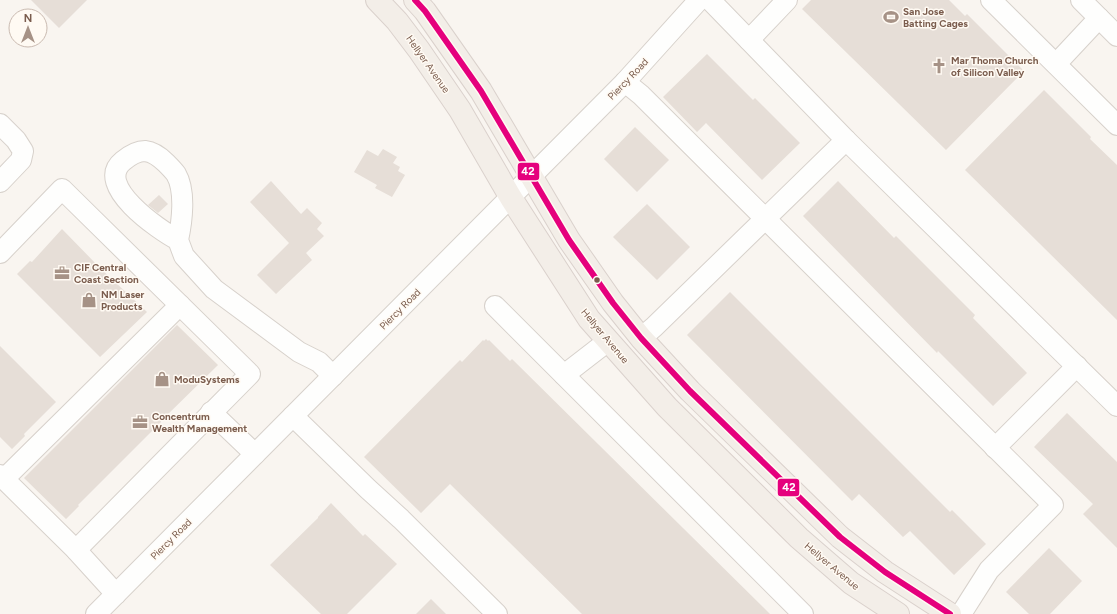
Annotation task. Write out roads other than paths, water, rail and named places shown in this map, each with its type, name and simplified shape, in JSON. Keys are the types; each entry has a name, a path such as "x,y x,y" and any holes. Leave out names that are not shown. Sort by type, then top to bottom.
{"main road":[{"name":"Hellyer Avenue","path":"377,0 397,21 419,50 460,110 511,198 574,298 589,319 667,407 799,538 851,583 898,614"},
{"path":"414,0 425,12 481,91 569,240 613,303 641,338 690,392 840,537 885,572 950,614"}],"street":[{"name":"Piercy Road","path":"96,614 625,82 699,0"},
{"path":"710,0 846,140 1117,406"},
{"path":"749,40 787,0"},
{"path":"991,0 1117,125"},
{"path":"1081,0 1117,36"},
{"path":"1056,64 1099,18"},
{"path":"625,82 641,95 766,218 1053,505 988,570 961,614"},
{"path":"0,124 16,140 23,151 21,160 0,182"},
{"path":"641,338 846,140"},
{"path":"0,253 62,189 250,374 76,550"},
{"path":"178,240 184,256 214,289 299,352 319,362 333,376"},
{"path":"116,594 76,550 2,477 180,305"},
{"path":"495,306 803,614"},
{"path":"564,375 608,341"},
{"path":"995,448 1077,366"},
{"path":"212,412 255,454"},
{"path":"293,416 362,484 401,519 497,614"}],"place":[{"name":"San Jose Batting Cages","path":"891,17"},
{"name":"Mar Thoma Church of Silicon Valley","path":"939,66"},
{"name":"CIF Central Coast Section","path":"62,273"},
{"name":"NM Laser Products","path":"89,300"},
{"name":"ModuSystems","path":"162,379"},
{"name":"Concentrum Wealth Management","path":"140,422"}]}
